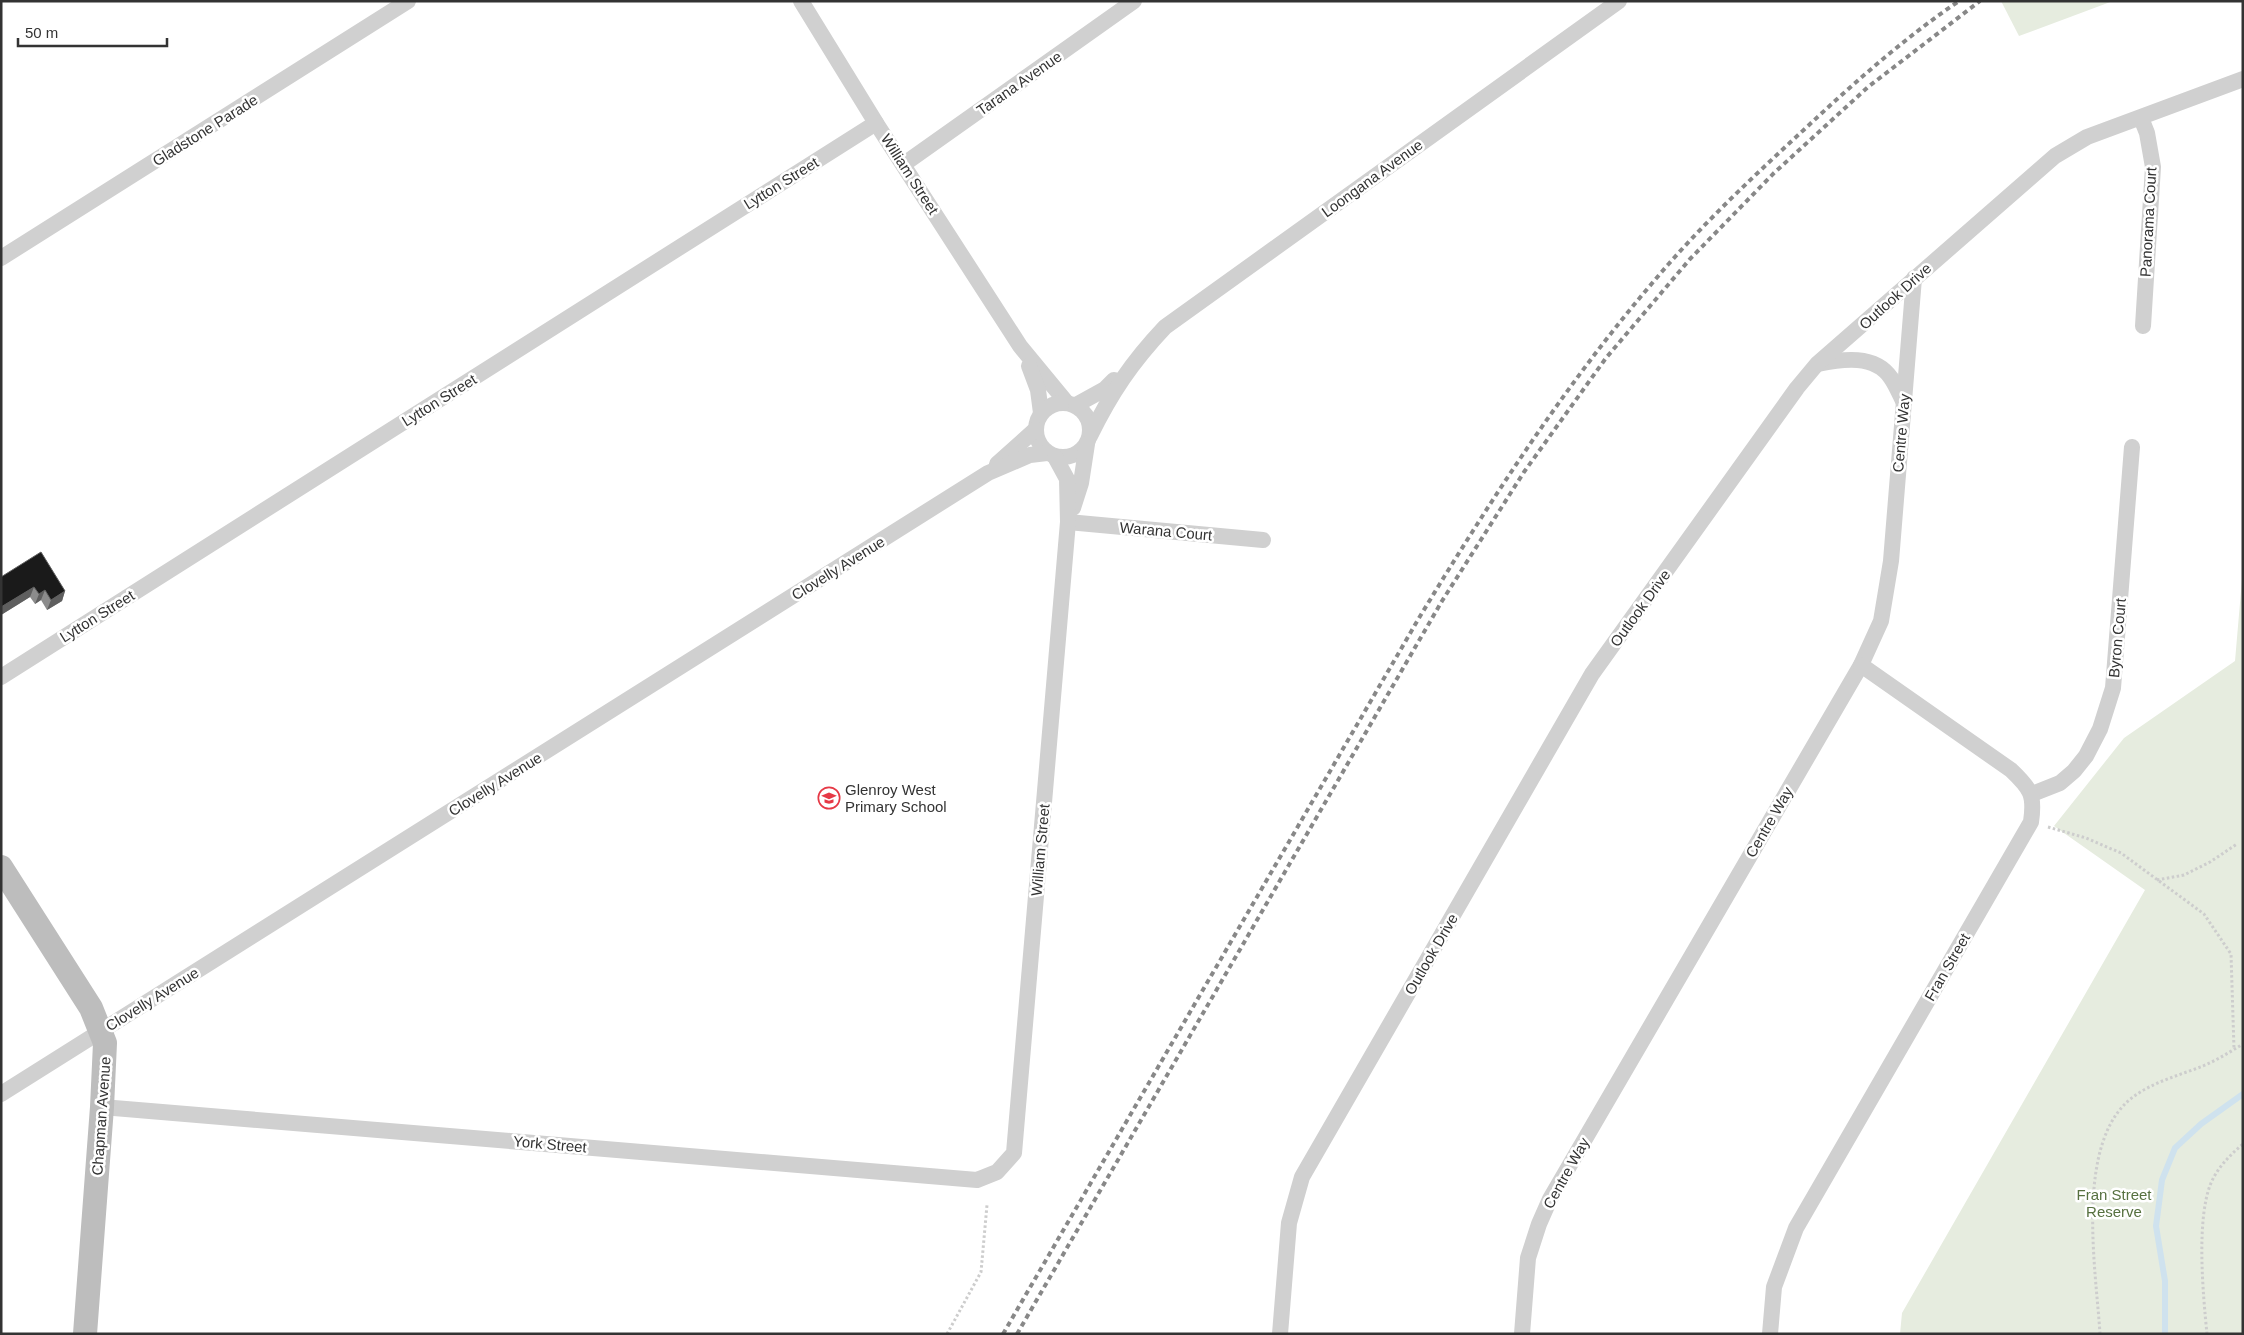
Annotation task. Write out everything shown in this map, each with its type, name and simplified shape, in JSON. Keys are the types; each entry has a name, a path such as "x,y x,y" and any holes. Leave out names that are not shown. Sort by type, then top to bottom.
{"street":[{"name":"Gladstone Parade","path":"1,258 408,1"},
{"name":"William Street","path":"801,1 876,123 1020,346 1071,404"},
{"name":"Tarana Avenue","path":"904,164 1134,1"},
{"name":"Loongana Avenue","path":"1071,404 1105,389 1165,327 1619,1"},
{"name":"Outlook Drive","path":"1280,1334 1289,1223 1302,1177 1592,674 1760,438 1818,364 2054,156 2087,137 2243,79"},
{"name":"Panorama Court","path":"2141,118 2147,133 2153,167 2142,326"},
{"name":"Lytton Street","path":"1,677 876,123"},
{"name":"Centre Way","path":"1522,1334 1528,1258 1550,1198 1861,665 1881,621 1891,561 1914,278"},
{"name":"William Street","path":"1020,346 1038,390 1041,413"},
{"path":"1818,364 1855,359 1881,367 1891,377 1904,403"},
{"name":"Loongana Avenue","path":"1089,440 1109,396 1132,362"},
{"path":"1071,404 1088,418 1089,440 1073,456 1051,455 1041,446 1036,429 1041,413 1048,406 1071,404"},
{"name":"Clovelly Avenue","path":"988,473 1036,429"},
{"name":"William Street","path":"1068,522 1081,483 1089,440"},
{"name":"Byron Court","path":"2032,794 2060,783 2074,771 2086,756 2100,729 2113,688 2132,447"},
{"name":"Clovelly Avenue","path":"1,1094 988,473 1030,455 1051,455"},
{"name":"William Street","path":"996,1172 1014,1153 1068,522 1067,479 1051,455"},
{"name":"Warana Court","path":"1068,522 1263,540"},
{"path":"1861,665 2012,770 2026,784 2032,794"},
{"name":"Fran Street","path":"1770,1334 1774,1287 1796,1228 2031,822 2032,794"},
{"name":"Chapman Avenue","path":"1,867 91,1008 102,1030 106,1058 85,1334"},
{"name":"York Street","path":"102,1107 976,1180 996,1172"}],"path":[{"path":"2048,828 2086,838 2121,853 2204,914 2231,954 2234,1049"},
{"path":"2156,880 2184,875 2210,862 2237,844"},
{"path":"2100,1334 2094,1250 2095,1165 2102,1140 2114,1114 2134,1097 2149,1088 2206,1065 2243,1044"},
{"path":"2207,1334 2203,1270 2204,1210 2211,1183 2226,1158 2243,1144"},
{"path":"947,1334 981,1272 987,1205"}],"green space":[{"path":"2001,1 2113,1 2019,36"},
{"name":"Fran Street Reserve","path":"2243,568 2243,1334 1900,1334 1902,1313 2145,890 2054,826 2124,738 2235,661"}],"building":[{"path":"41,552 65,591 51,600 45,590 39,594 34,587 1,607 1,577"}],"waterway":[{"path":"2165,1334 2165,1281 2156,1226 2162,1180 2175,1148 2201,1124 2243,1094"}],"railway":[{"path":"1003,1334 1419,618 1473,531 1559,403 1621,321 1672,260 1709,220 1863,76 1920,29 1959,1"},
{"path":"1017,1334 1442,601 1524,472 1606,358 1690,259 1774,173 1868,87 1980,1"}],"place":[{"name":"Glenroy West Primary School","path":"829,798"}]}
